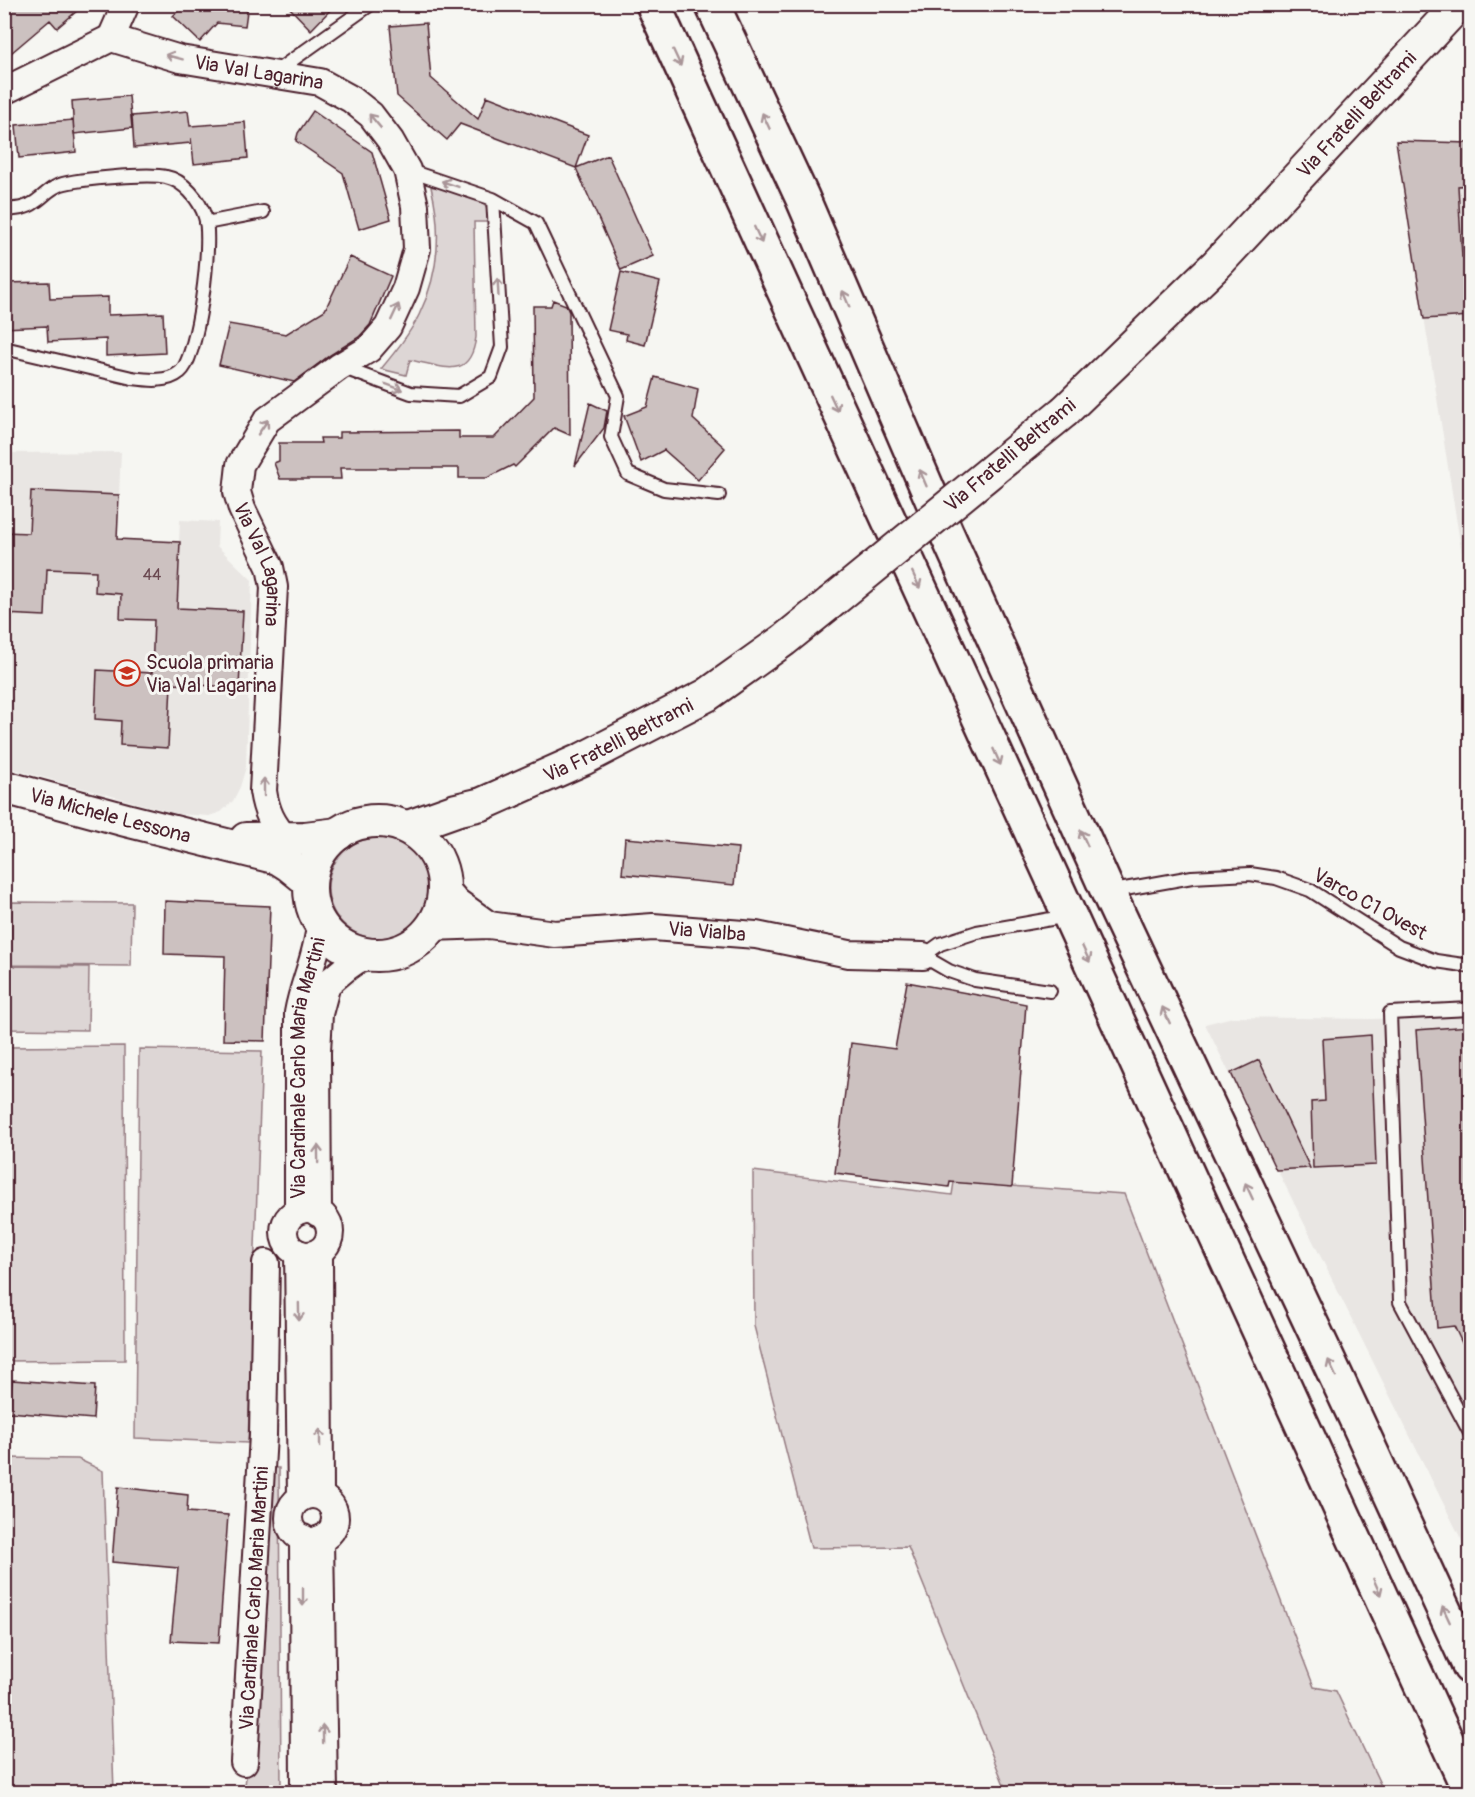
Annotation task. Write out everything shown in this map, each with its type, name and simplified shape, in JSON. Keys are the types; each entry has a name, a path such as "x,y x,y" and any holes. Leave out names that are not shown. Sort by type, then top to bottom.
{"highway":[{"path":"652,4 1470,1792"},
{"path":"712,4 802,197 946,532 1108,892 1470,1667"}],"street":[{"path":"4,91 111,38 126,4"},
{"name":"Via Fratelli Beltrami","path":"408,827 456,810 482,804 583,759 707,695 784,640 1065,411 1217,264 1459,4"},
{"name":"Via Val Lagarina","path":"111,38 180,59 321,82 351,99 371,115 390,140 407,170 415,206 417,249 406,288 388,327 369,349 339,367 267,420 240,465 237,492 242,509 270,567 274,587 263,791 274,826 286,839"},
{"name":"Via Michele Lessona","path":"4,787 283,860 310,882"},
{"name":"Via Fratelli Beltrami","path":"441,874 444,843 451,832 482,804"},
{"path":"367,821 387,821 408,827 427,844 441,874 440,908 430,927 415,943 396,952 375,955 354,951 335,940 320,924 312,903 310,882 315,860 328,842 345,828 367,821"},
{"name":"Via Michele Lessona","path":"215,841 286,839 339,834"},
{"name":"Via Vialba","path":"441,874 457,902 489,925"},
{"name":"Via Cardinale Carlo Maria Martini","path":"308,1212 298,1013 301,994 318,943 320,924"},
{"name":"Via Vialba","path":"430,927 489,925 555,934 652,927 756,935 849,954 923,956"},
{"name":"Via Cardinale Carlo Maria Martini","path":"308,1212 318,1014 327,984 357,960 375,955"},
{"name":"Via Cardinale Carlo Maria Martini","path":"308,1212 327,1221 330,1236 327,1243 308,1253 289,1247 284,1233 288,1219 308,1212"},
{"name":"Via Cardinale Carlo Maria Martini","path":"308,1253 300,1435 311,1497"},
{"name":"Via Cardinale Carlo Maria Martini","path":"308,1253 311,1497"},
{"name":"Via Cardinale Carlo Maria Martini","path":"244,1762 263,1435 266,1263"},
{"path":"263,1435 300,1435"},
{"path":"311,1497 327,1500 332,1506 335,1521 328,1535 311,1539"},
{"name":"Via Cardinale Carlo Maria Martini","path":"311,1497 293,1504 289,1518 294,1532 311,1539"},
{"name":"Via Cardinale Carlo Maria Martini","path":"304,1792 311,1539"},
{"name":"Via Cardinale Carlo Maria Martini","path":"311,1539 324,1792"}],"lane":[{"path":"273,73 371,4"},
{"path":"407,170 493,199 536,223 618,396 611,437 628,474 664,489 719,495"},
{"path":"4,210 27,206 50,190 66,183 160,176 177,180 185,186 201,208 206,223 208,245 195,341 184,369 178,374 162,379 132,378 4,348"},
{"path":"339,367 411,393 459,396 491,377 502,348 493,199"},
{"path":"206,223 263,212"},
{"name":"Varco C1 Ovest","path":"1108,892 1192,877 1241,874 1276,878 1310,890 1399,947 1436,961 1470,966"},
{"path":"1050,991 975,980 949,971 923,956 940,944 977,933 1069,916"},
{"path":"1470,1009 1390,1013 1400,1302 1470,1433"}],"shaded area":[{"path":"1396,141 1470,143 1470,605"},
{"path":"439,186 478,200 487,207 489,213 490,222 474,222 476,337 473,351 461,366 453,368 410,360 406,375 381,369 415,322 431,284 437,252 437,219 431,187"},
{"name":"Scuola primaria Via Val Lagarina","path":"121,452 117,539 179,542 180,520 218,522 217,546 252,580 246,767 233,801 221,812 209,816 178,814 5,767 4,453"},
{"path":"378,838 406,846 420,860 428,888 420,916 406,930 378,938 350,930 336,916 328,888 336,860 350,846"},
{"path":"12,902 132,903 131,966 11,965"},
{"path":"5,966 89,967 88,1030 5,1029"},
{"path":"1470,1016 1470,1557 1205,1024 1233,1017 1371,1019"},
{"path":"124,1046 125,1360 5,1361 5,1047"},
{"path":"139,1049 262,1051 248,1443 135,1438"},
{"path":"753,1171 952,1195 954,1182 1124,1194 1314,1687 1336,1691 1384,1792 1007,1792 908,1547 811,1548 754,1326"},
{"path":"5,1458 78,1459 103,1471 114,1792 5,1792"},
{"path":"267,1468 279,1468 281,1792 244,1792 258,1691"}],"building":[{"path":"12,4 85,4 57,28 50,20 4,59 4,11"},
{"path":"185,4 248,4 245,26 217,23 200,42 173,16"},
{"path":"286,4 336,4 311,30"},
{"path":"426,23 431,78 478,119 487,96 588,135 576,168 460,124 447,140 397,96 390,26"},
{"path":"129,96 132,128 74,134 72,101"},
{"path":"188,111 190,126 245,122 248,158 194,164 191,138 191,143 134,148 132,116"},
{"path":"313,111 372,152 391,219 359,229 343,173 296,141 298,133"},
{"path":"73,120 76,152 19,158 16,125"},
{"path":"1396,141 1470,143 1470,185 1458,186 1462,257 1467,257 1467,263 1470,263 1470,316 1424,319"},
{"path":"608,155 653,256 621,270 576,168"},
{"path":"350,257 391,276 370,325 359,337 294,382 219,365 229,324 286,334 325,310"},
{"path":"621,272 660,282 645,345 626,340 627,334 608,330"},
{"path":"49,282 50,299 108,297 108,315 163,313 165,353 106,356 106,339 48,342 47,326 4,328 4,283"},
{"path":"553,300 566,305 569,312 570,435 554,428 515,467 513,465 487,478 459,478 459,468 340,468 341,479 280,479 274,463 279,461 279,443 321,443 320,438 339,438 339,432 459,431 459,438 494,438 534,397 533,306 551,306"},
{"path":"655,377 698,389 693,419 725,448 698,480 664,450 641,462 624,416 647,407"},
{"path":"590,403 607,411 604,428 575,466"},
{"path":"31,491 119,495 117,539 180,542 177,608 243,611 239,687 171,684 168,748 120,745 121,721 95,719 97,670 152,673 154,620 120,619 121,594 95,592 96,571 47,569 45,616 4,614 4,532 29,533"},
{"path":"625,838 738,848 734,885 622,874"},
{"path":"165,901 270,906 265,1041 223,1040 225,956 164,954"},
{"path":"907,982 1026,1004 1012,1187 950,1182 949,1187 835,1173 851,1043 895,1049"},
{"path":"1470,1026 1470,1360 1454,1326 1437,1328 1416,1030"},
{"path":"1371,1035 1376,1165 1313,1168 1311,1102 1325,1101 1322,1039"},
{"path":"1259,1060 1310,1168 1276,1170 1266,1149 1231,1073"},
{"path":"12,1380 95,1386 93,1419 9,1412"},
{"path":"118,1487 188,1495 187,1512 228,1515 219,1643 171,1641 178,1568 112,1562"}],"place":[{"name":"Scuola primaria Via Val Lagarina","path":"127,673"}]}
